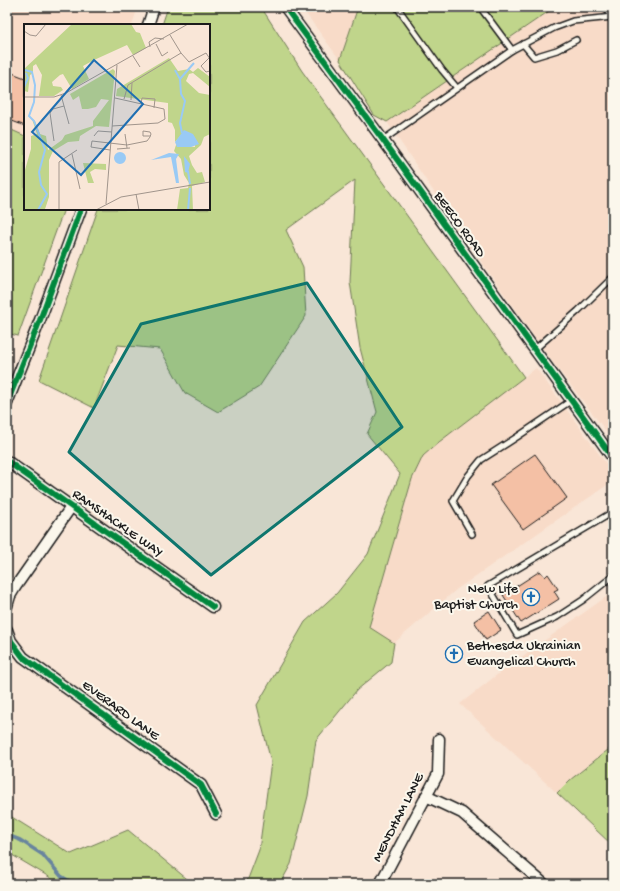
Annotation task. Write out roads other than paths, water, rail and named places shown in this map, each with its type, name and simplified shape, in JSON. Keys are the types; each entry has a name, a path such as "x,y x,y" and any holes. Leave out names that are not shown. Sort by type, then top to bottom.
{"street":[{"path":"148,24 154,7"},
{"name":"BEECO ROAD","path":"285,7 613,458"},
{"path":"7,403 40,320 81,210"},
{"name":"RAMSHACKLE WAY","path":"7,462 213,607"},
{"path":"7,606 10,596 16,586 71,507"},
{"name":"EVERARD LANE","path":"7,630 11,641 23,657 201,785 216,814"},
{"name":"MENDHAM LANE","path":"380,884 438,774 439,739"},
{"path":"426,796 462,813 544,884"}],"lane":[{"path":"397,7 442,70 457,88"},
{"path":"480,7 512,50"},
{"path":"383,140 512,50 523,44 554,28 573,21 612,17 605,7"},
{"path":"523,44 534,57 557,50 576,40"},
{"path":"534,350 578,311 613,277"},
{"path":"472,534 453,501 468,476 481,460 572,400"},
{"path":"613,512 488,586 517,635 557,617 583,600 613,576"}],"waterway":[{"path":"7,835 20,840 43,855 61,876 74,884"}],"place":[{"name":"New Life Baptist Church","path":"531,597"},
{"name":"Bethesda Ukrainian Evangelical Church","path":"454,654"}]}
